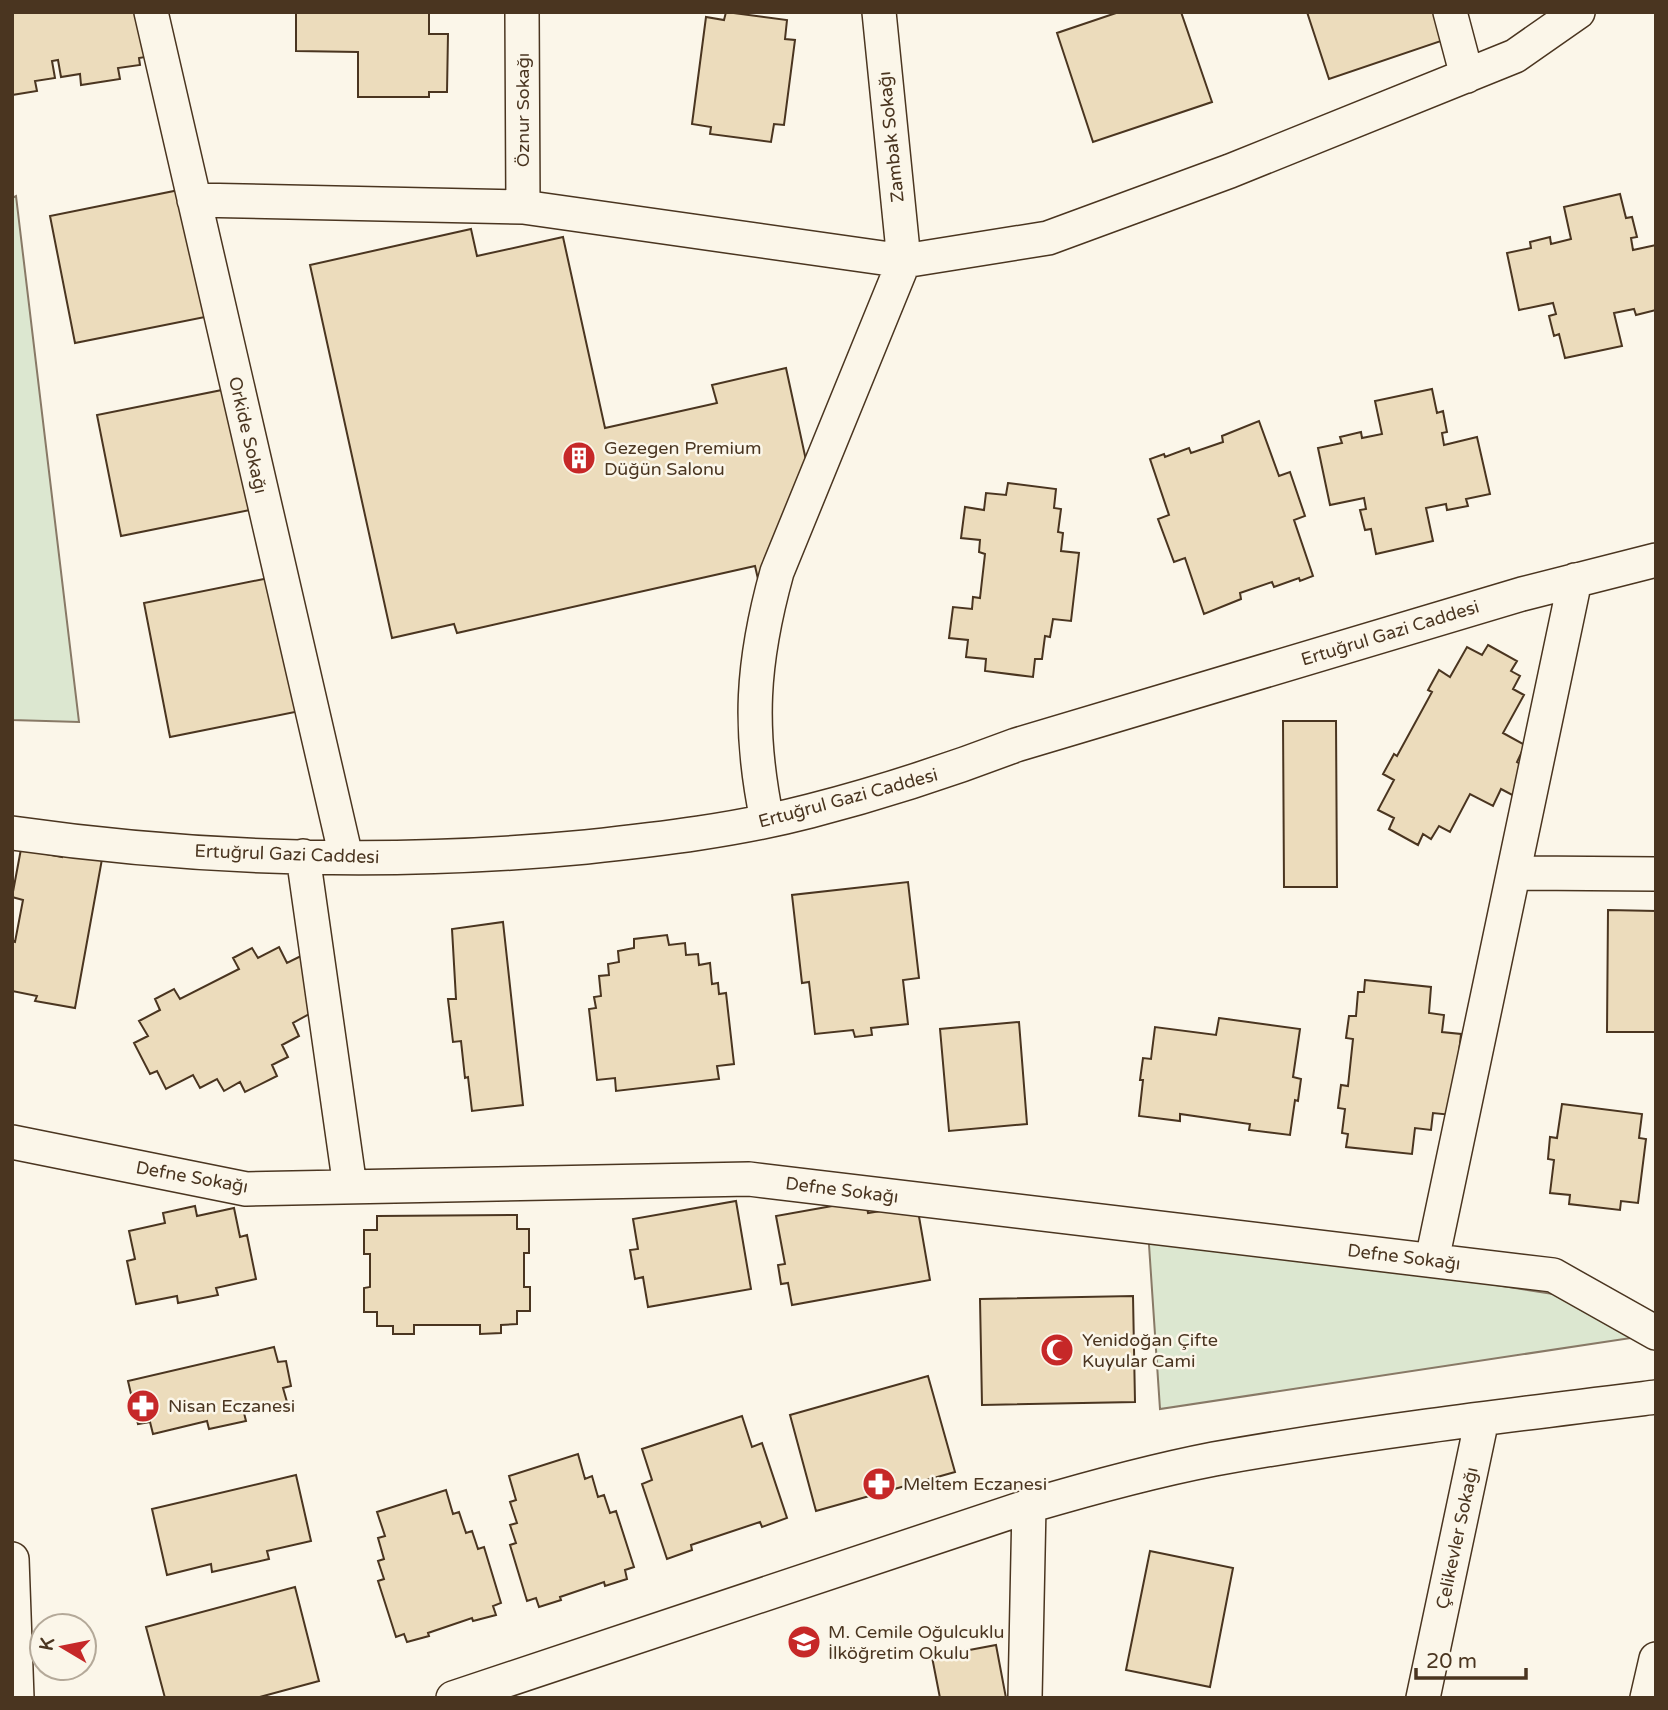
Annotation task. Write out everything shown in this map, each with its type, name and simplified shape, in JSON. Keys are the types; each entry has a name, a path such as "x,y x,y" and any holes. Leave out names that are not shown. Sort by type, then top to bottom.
{"street":[{"name":"Orkide Sokağı","path":"151,12 346,857"},
{"name":"Öznur Sokağı","path":"522,12 523,207"},
{"name":"Zambak Sokağı","path":"879,12 904,261"},
{"path":"1450,12 1467,76"},
{"path":"194,200 523,207 904,261 1048,238 1230,171 1515,56 1578,12"},
{"path":"767,820 758,770 754,706 756,668 764,619 777,572 904,261"},
{"name":"Ertuğrul Gazi Caddesi","path":"12,833 167,850 346,857 524,853 684,835 808,812 878,793 948,771 1016,745 1508,598 1656,561"},
{"path":"1432,1260 1575,580"},
{"path":"303,856 350,1187"},
{"path":"1514,873 1656,874"},
{"name":"Defne Sokağı","path":"12,1142 246,1189 749,1178 1553,1275 1656,1333"},
{"path":"453,1698 1029,1506 1114,1482 1214,1460 1482,1419 1656,1397"},
{"name":"Çelikevler Sokağı","path":"1423,1698 1482,1419"},
{"path":"1025,1698 1029,1506"},
{"path":"12,1559 17,1698"},
{"path":"1647,1698 1656,1658"}],"green space":[{"path":"16,196 79,722 12,720 12,198"},
{"path":"1148,1230 1553,1294 1631,1338 1160,1409"}],"building":[{"path":"12,12 145,12 151,56 139,58 140,65 118,68 120,79 81,85 80,74 61,77 58,60 52,61 55,78 35,81 37,91 12,95"},
{"path":"296,12 429,12 429,34 448,34 447,92 429,92 429,97 358,97 358,52 296,51"},
{"path":"726,12 787,20 785,39 795,40 784,125 774,124 771,142 710,134 711,127 692,124 706,17 724,20"},
{"path":"1119,12 1181,12 1212,102 1093,142 1057,33"},
{"path":"1307,12 1441,12 1450,38 1329,79"},
{"path":"179,190 205,317 75,343 50,216"},
{"path":"1620,194 1626,218 1632,217 1637,237 1631,238 1633,250 1656,245 1656,310 1636,315 1634,309 1614,313 1622,346 1565,358 1559,334 1554,336 1549,316 1556,314 1553,303 1519,310 1507,253 1531,248 1530,242 1550,237 1551,244 1571,239 1564,207"},
{"name":"Gezegen Premium Düğün Salonu","path":"471,229 477,256 563,237 605,428 717,403 712,385 786,368 812,488 758,579 755,566 457,633 454,624 392,638 310,265"},
{"path":"227,389 250,510 121,536 97,415"},
{"path":"1432,389 1437,413 1443,411 1447,432 1442,433 1444,445 1477,437 1490,494 1466,499 1468,506 1447,510 1446,504 1426,508 1433,541 1376,554 1371,529 1365,530 1360,510 1366,509 1364,498 1330,505 1318,448 1342,443 1340,437 1361,432 1362,438 1382,434 1375,401"},
{"path":"1259,421 1279,476 1290,472 1305,516 1294,520 1313,576 1274,587 1272,582 1240,593 1241,599 1204,614 1185,558 1174,562 1158,519 1169,515 1150,459 1164,454 1165,457 1189,448 1191,453 1223,442 1222,436"},
{"path":"1008,483 1056,489 1054,508 1061,509 1058,532 1063,533 1061,551 1079,553 1071,621 1053,619 1050,637 1045,636 1042,659 1035,659 1033,677 985,671 986,659 966,657 968,640 949,638 953,607 972,609 973,597 980,598 985,554 979,552 980,540 961,538 965,507 984,510 986,493 1006,495"},
{"path":"274,577 300,711 170,737 144,603"},
{"path":"1488,645 1517,661 1511,671 1520,676 1513,689 1524,695 1503,733 1525,745 1517,762 1531,770 1516,797 1501,789 1493,806 1470,794 1450,832 1439,826 1431,839 1423,834 1418,845 1389,829 1394,818 1378,810 1394,780 1383,774 1394,754 1397,756 1432,692 1428,690 1439,670 1450,677 1467,647 1482,655"},
{"path":"1283,721 1336,721 1337,887 1284,887"},
{"path":"21,849 62,857 63,852 102,859 75,1008 35,1001 37,996 12,991 12,941 15,942 23,900 12,897"},
{"path":"908,882 919,978 903,980 908,1024 871,1028 872,1035 855,1037 853,1030 815,1034 809,982 802,983 792,895"},
{"path":"1608,910 1656,911 1656,1032 1607,1032"},
{"path":"503,922 523,1105 472,1111 461,1041 453,1042 448,999 456,999 452,929"},
{"path":"667,935 669,945 685,943 686,955 698,954 699,965 710,963 712,984 718,983 719,994 726,993 734,1064 717,1066 719,1079 616,1091 615,1078 597,1080 589,1009 596,1008 594,997 601,996 599,976 609,975 608,964 619,962 618,951 634,948 634,939"},
{"path":"279,947 287,963 301,956 320,1008 293,1023 299,1036 282,1045 288,1057 272,1065 277,1076 245,1092 240,1082 224,1091 217,1079 200,1088 193,1075 166,1089 157,1071 150,1074 134,1043 148,1036 139,1021 160,1010 155,999 174,989 180,999 239,969 233,958 252,948 258,958"},
{"path":"1365,980 1431,987 1429,1013 1444,1015 1442,1032 1461,1034 1452,1115 1433,1113 1431,1130 1415,1128 1412,1154 1346,1147 1348,1134 1342,1133 1345,1109 1338,1108 1341,1085 1348,1086 1353,1039 1346,1038 1349,1016 1356,1016 1358,992 1364,992"},
{"path":"1219,1018 1300,1029 1293,1077 1301,1079 1290,1135 1249,1130 1250,1124 1180,1114 1180,1121 1139,1116 1143,1058 1151,1059 1155,1027 1216,1035"},
{"path":"1019,1022 1027,1124 949,1131 940,1029"},
{"path":"1562,1104 1642,1114 1639,1138 1646,1139 1638,1203 1621,1201 1620,1210 1569,1204 1570,1195 1550,1193 1554,1160 1548,1159 1550,1137 1557,1138"},
{"path":"866,1200 868,1213 917,1205 930,1280 792,1305 788,1283 781,1284 778,1265 785,1264 776,1216"},
{"path":"736,1201 751,1289 648,1307 643,1277 635,1279 630,1250 638,1249 633,1219"},
{"path":"195,1206 197,1216 234,1208 240,1237 247,1235 256,1279 216,1288 218,1295 178,1303 177,1296 136,1304 127,1261 135,1259 129,1231 165,1223 163,1213"},
{"path":"517,1215 517,1229 529,1229 529,1253 524,1253 524,1287 530,1287 530,1311 517,1311 517,1324 501,1325 501,1333 480,1334 480,1325 414,1325 414,1334 393,1334 393,1326 377,1326 377,1312 364,1312 364,1288 370,1287 370,1254 364,1254 364,1230 377,1230 377,1216"},
{"name":"Yenidoğan Çifte Kuyular Cami","path":"1133,1296 1135,1402 982,1405 980,1299"},
{"path":"274,1347 278,1362 286,1361 291,1386 283,1388 287,1402 244,1413 246,1421 209,1429 207,1421 153,1434 150,1422 138,1424 128,1381"},
{"path":"928,1376 955,1472 816,1511 790,1415"},
{"path":"742,1416 752,1447 762,1443 787,1518 762,1527 760,1522 691,1545 692,1550 667,1559 642,1484 652,1480 642,1449"},
{"path":"578,1454 585,1479 592,1476 598,1497 604,1495 610,1513 616,1511 634,1567 625,1570 627,1579 605,1586 604,1582 539,1607 536,1598 527,1601 510,1545 516,1543 510,1525 517,1523 510,1502 516,1500 509,1476"},
{"path":"296,1475 311,1541 267,1551 269,1559 212,1572 211,1564 167,1575 152,1509"},
{"path":"446,1490 453,1514 459,1512 466,1533 472,1531 478,1549 484,1547 501,1603 493,1606 496,1615 473,1621 472,1618 407,1642 404,1634 396,1637 378,1581 384,1579 378,1561 384,1559 378,1538 385,1536 377,1512"},
{"path":"1150,1551 1233,1568 1210,1687 1126,1670"},
{"path":"295,1587 319,1681 256,1698 165,1698 146,1627"},
{"path":"996,1645 1006,1698 940,1698 932,1657"}],"place":[{"name":"Gezegen Premium Düğün Salonu","path":"579,458"},
{"name":"Yenidoğan Çifte Kuyular Cami","path":"1057,1350"},
{"name":"Nisan Eczanesi","path":"143,1406"},
{"name":"Meltem Eczanesi","path":"879,1484"},
{"name":"M. Cemile Oğulcuklu İlköğretim Okulu","path":"804,1642"}]}
